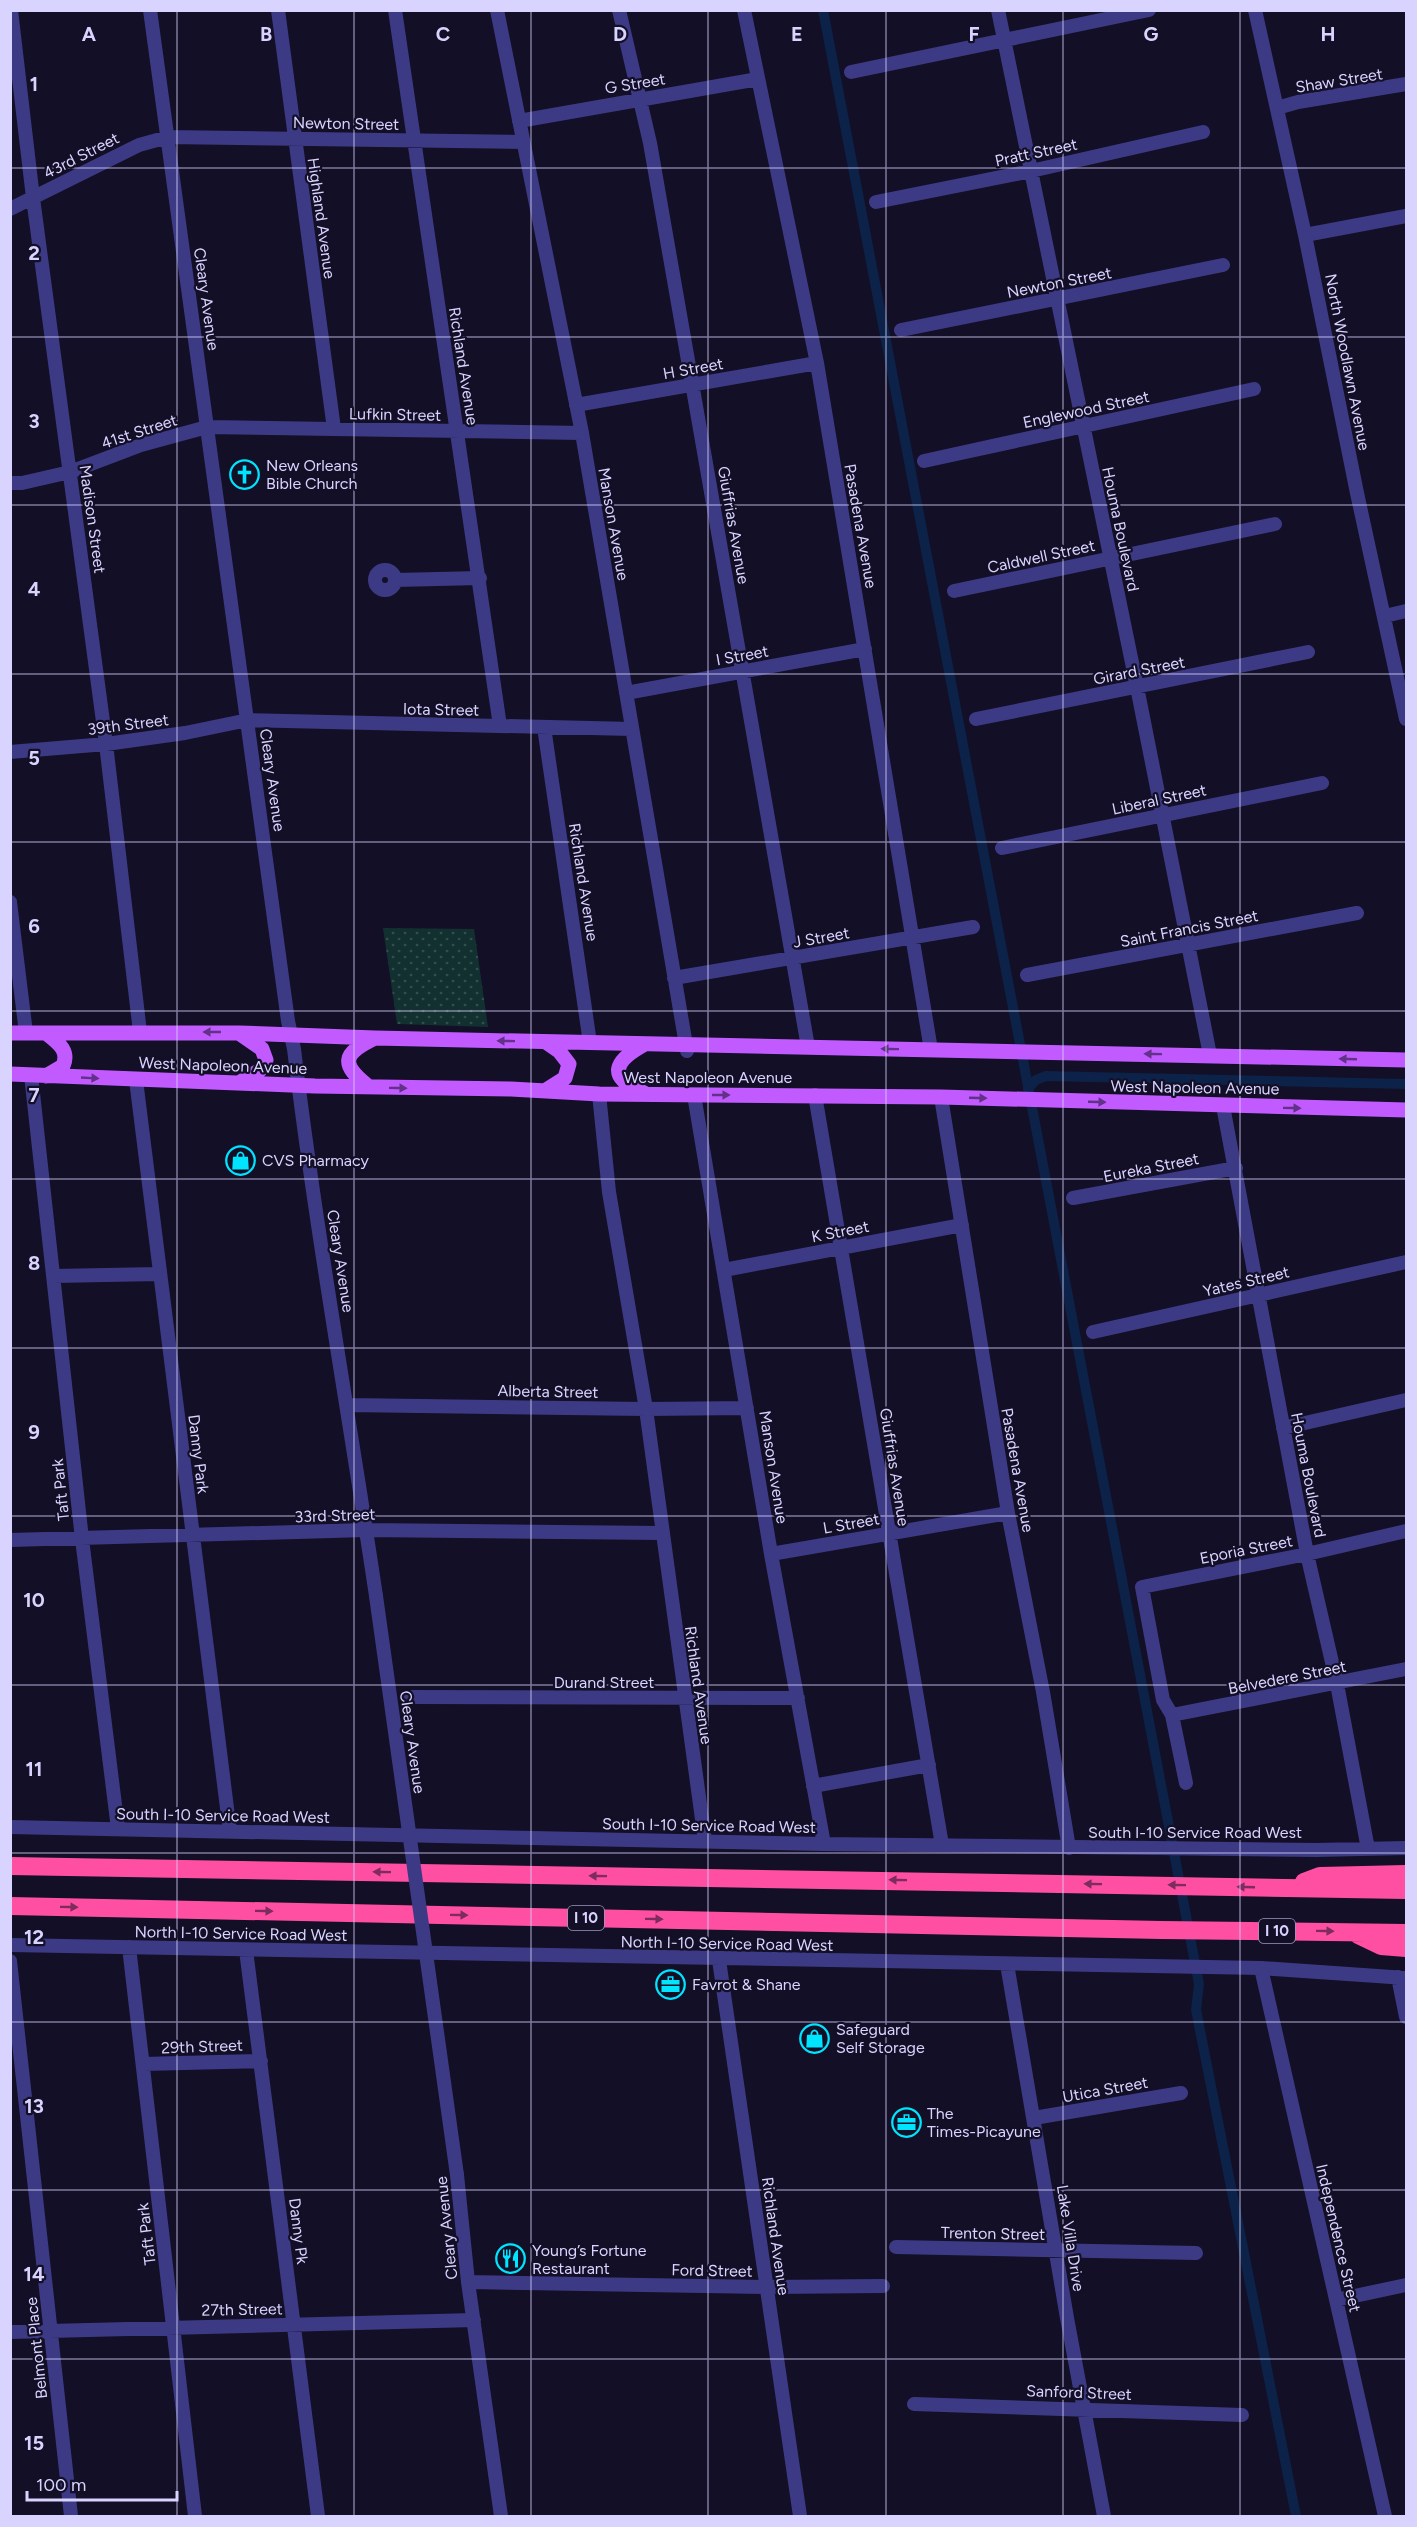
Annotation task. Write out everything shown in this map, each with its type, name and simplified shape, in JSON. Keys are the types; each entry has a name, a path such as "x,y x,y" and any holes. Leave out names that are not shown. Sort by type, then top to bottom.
{"highway":[{"path":"10,1866 1407,1890"},
{"path":"1289,1888 1320,1876 1407,1874"},
{"name":"I 10","path":"10,1906 1407,1933"},
{"path":"1351,1932 1381,1946 1407,1948"}],"main road":[{"name":"West Napoleon Avenue","path":"10,1033 291,1034 645,1044 686,1048 808,1047 1407,1060"},
{"path":"24,1074 63,1066 65,1054 63,1047 45,1033"},
{"path":"239,1033 262,1049 266,1060 260,1070 239,1083"},
{"path":"369,1088 349,1070 347,1063 353,1050 375,1038"},
{"path":"543,1091 559,1084 569,1071 566,1058 546,1042"},
{"path":"645,1044 623,1058 619,1071 621,1078 630,1087 647,1094"},
{"name":"West Napoleon Avenue","path":"24,1074 299,1086 599,1094 941,1097 1407,1110"}],"street":[{"name":"Madison Street","path":"11,10 33,198 106,744 140,1032"},
{"name":"Cleary Avenue","path":"150,10 291,1034 324,1265 348,1404 376,1596 457,2175 468,2282 501,2517"},
{"name":"Highland Avenue","path":"278,10 334,429"},
{"name":"Richland Avenue","path":"395,10 500,726"},
{"name":"Manson Avenue","path":"496,10 582,433 686,1048"},
{"name":"Giuffrias Avenue","path":"619,10 650,143 694,384 808,1047"},
{"name":"Pasadena Avenue","path":"744,10 817,363 931,1050"},
{"name":"Houma Boulevard","path":"998,10 1210,1055"},
{"path":"851,72 1149,10"},
{"name":"North Woodlawn Avenue","path":"1255,10 1407,719"},
{"name":"G Street","path":"519,121 758,79"},
{"name":"Shaw Street","path":"1277,108 1298,102 1407,84"},
{"name":"Pratt Street","path":"876,202 1031,171 1203,132"},
{"name":"43rd Street","path":"10,208 139,145 168,137"},
{"name":"Newton Street","path":"168,137 523,142"},
{"path":"1305,235 1407,216"},
{"name":"Newton Street","path":"901,330 1223,265"},
{"name":"H Street","path":"576,405 817,363"},
{"name":"Englewood Street","path":"924,461 1254,389"},
{"name":"Lufkin Street","path":"207,427 582,433"},
{"name":"41st Street","path":"10,483 22,483 70,472 141,445 207,427"},
{"name":"Caldwell Street","path":"954,591 1275,524"},
{"path":"395,580 480,578"},
{"path":"1385,616 1407,611"},
{"name":"I Street","path":"626,693 865,649"},
{"name":"Girard Street","path":"976,719 1308,652"},
{"name":"Iota Street","path":"248,720 632,729"},
{"name":"39th Street","path":"10,752 106,744 185,733 248,720"},
{"name":"Richland Avenue","path":"544,727 590,1043"},
{"name":"Liberal Street","path":"1002,848 1322,783"},
{"path":"10,902 26,1033"},
{"name":"Saint Francis Street","path":"1027,975 1357,913"},
{"name":"J Street","path":"674,978 973,927"},
{"name":"Taft Park","path":"24,1074 53,1276 117,1829"},
{"name":"Danny Park","path":"136,1080 230,1832"},
{"path":"599,1094 609,1192 646,1409"},
{"name":"Manson Avenue","path":"694,1095 771,1554 824,1844"},
{"name":"Giuffrias Avenue","path":"815,1095 942,1845"},
{"name":"Pasadena Avenue","path":"941,1097 1008,1513 1043,1692 1068,1848"},
{"name":"Houma Boulevard","path":"1223,1106 1307,1554 1337,1684 1368,1849"},
{"name":"Eureka Street","path":"1073,1198 1236,1168"},
{"name":"K Street","path":"723,1270 962,1225"},
{"name":"Yates Street","path":"1093,1332 1407,1262"},
{"path":"53,1276 159,1274"},
{"path":"1283,1428 1407,1400"},
{"name":"Alberta Street","path":"348,1404 646,1409 747,1408"},
{"name":"Richland Avenue","path":"646,1409 661,1533 705,1841"},
{"name":"L Street","path":"771,1554 1008,1513"},
{"name":"33rd Street","path":"10,1540 366,1530 661,1533"},
{"name":"Eporia Street","path":"1172,1715 1163,1700 1142,1587 1307,1554 1407,1531"},
{"name":"Belvedere Street","path":"1172,1715 1407,1669"},
{"name":"Durand Street","path":"410,1697 798,1698"},
{"path":"1172,1715 1186,1783"},
{"path":"813,1786 929,1765"},
{"name":"South I-10 Service Road West","path":"10,1827 1068,1848 1407,1848"},
{"name":"North I-10 Service Road West","path":"10,1945 719,1960 1261,1968 1402,1978"},
{"name":"Taft Park","path":"129,1947 195,2517"},
{"name":"Danny Pk","path":"246,1950 318,2517"},
{"name":"Richland Avenue","path":"719,1960 800,2517"},
{"name":"Belmont Place","path":"10,1961 71,2517"},
{"name":"Lake Villa Drive","path":"1007,1964 1067,2318 1104,2517"},
{"name":"Independence Street","path":"1261,1968 1385,2517"},
{"path":"1402,1978 1407,2017"},
{"name":"29th Street","path":"143,2064 261,2061"},
{"name":"Utica Street","path":"1034,2118 1181,2093"},
{"name":"Trenton Street","path":"896,2247 1197,2253"},
{"name":"Ford Street","path":"468,2282 767,2287 884,2286"},
{"path":"1336,2300 1407,2285"},
{"name":"27th Street","path":"10,2332 474,2320"},
{"name":"Sanford Street","path":"914,2404 1242,2415"}],"green space":[{"path":"383,928 474,929 488,1027 397,1024"}],"waterway":[{"path":"823,10 1199,1984 1196,2010 1296,2516"},
{"path":"1028,1089 1036,1080 1046,1076 1406,1084"}],"place":[{"name":"New Orleans Bible Church","path":"245,474"},
{"name":"CVS Pharmacy","path":"241,1160"},
{"name":"Favrot & Shane","path":"671,1984"},
{"name":"Safeguard Self Storage","path":"815,2038"},
{"name":"The Times-Picayune","path":"906,2122"},
{"name":"Young’s Fortune Restaurant","path":"511,2259"}]}
